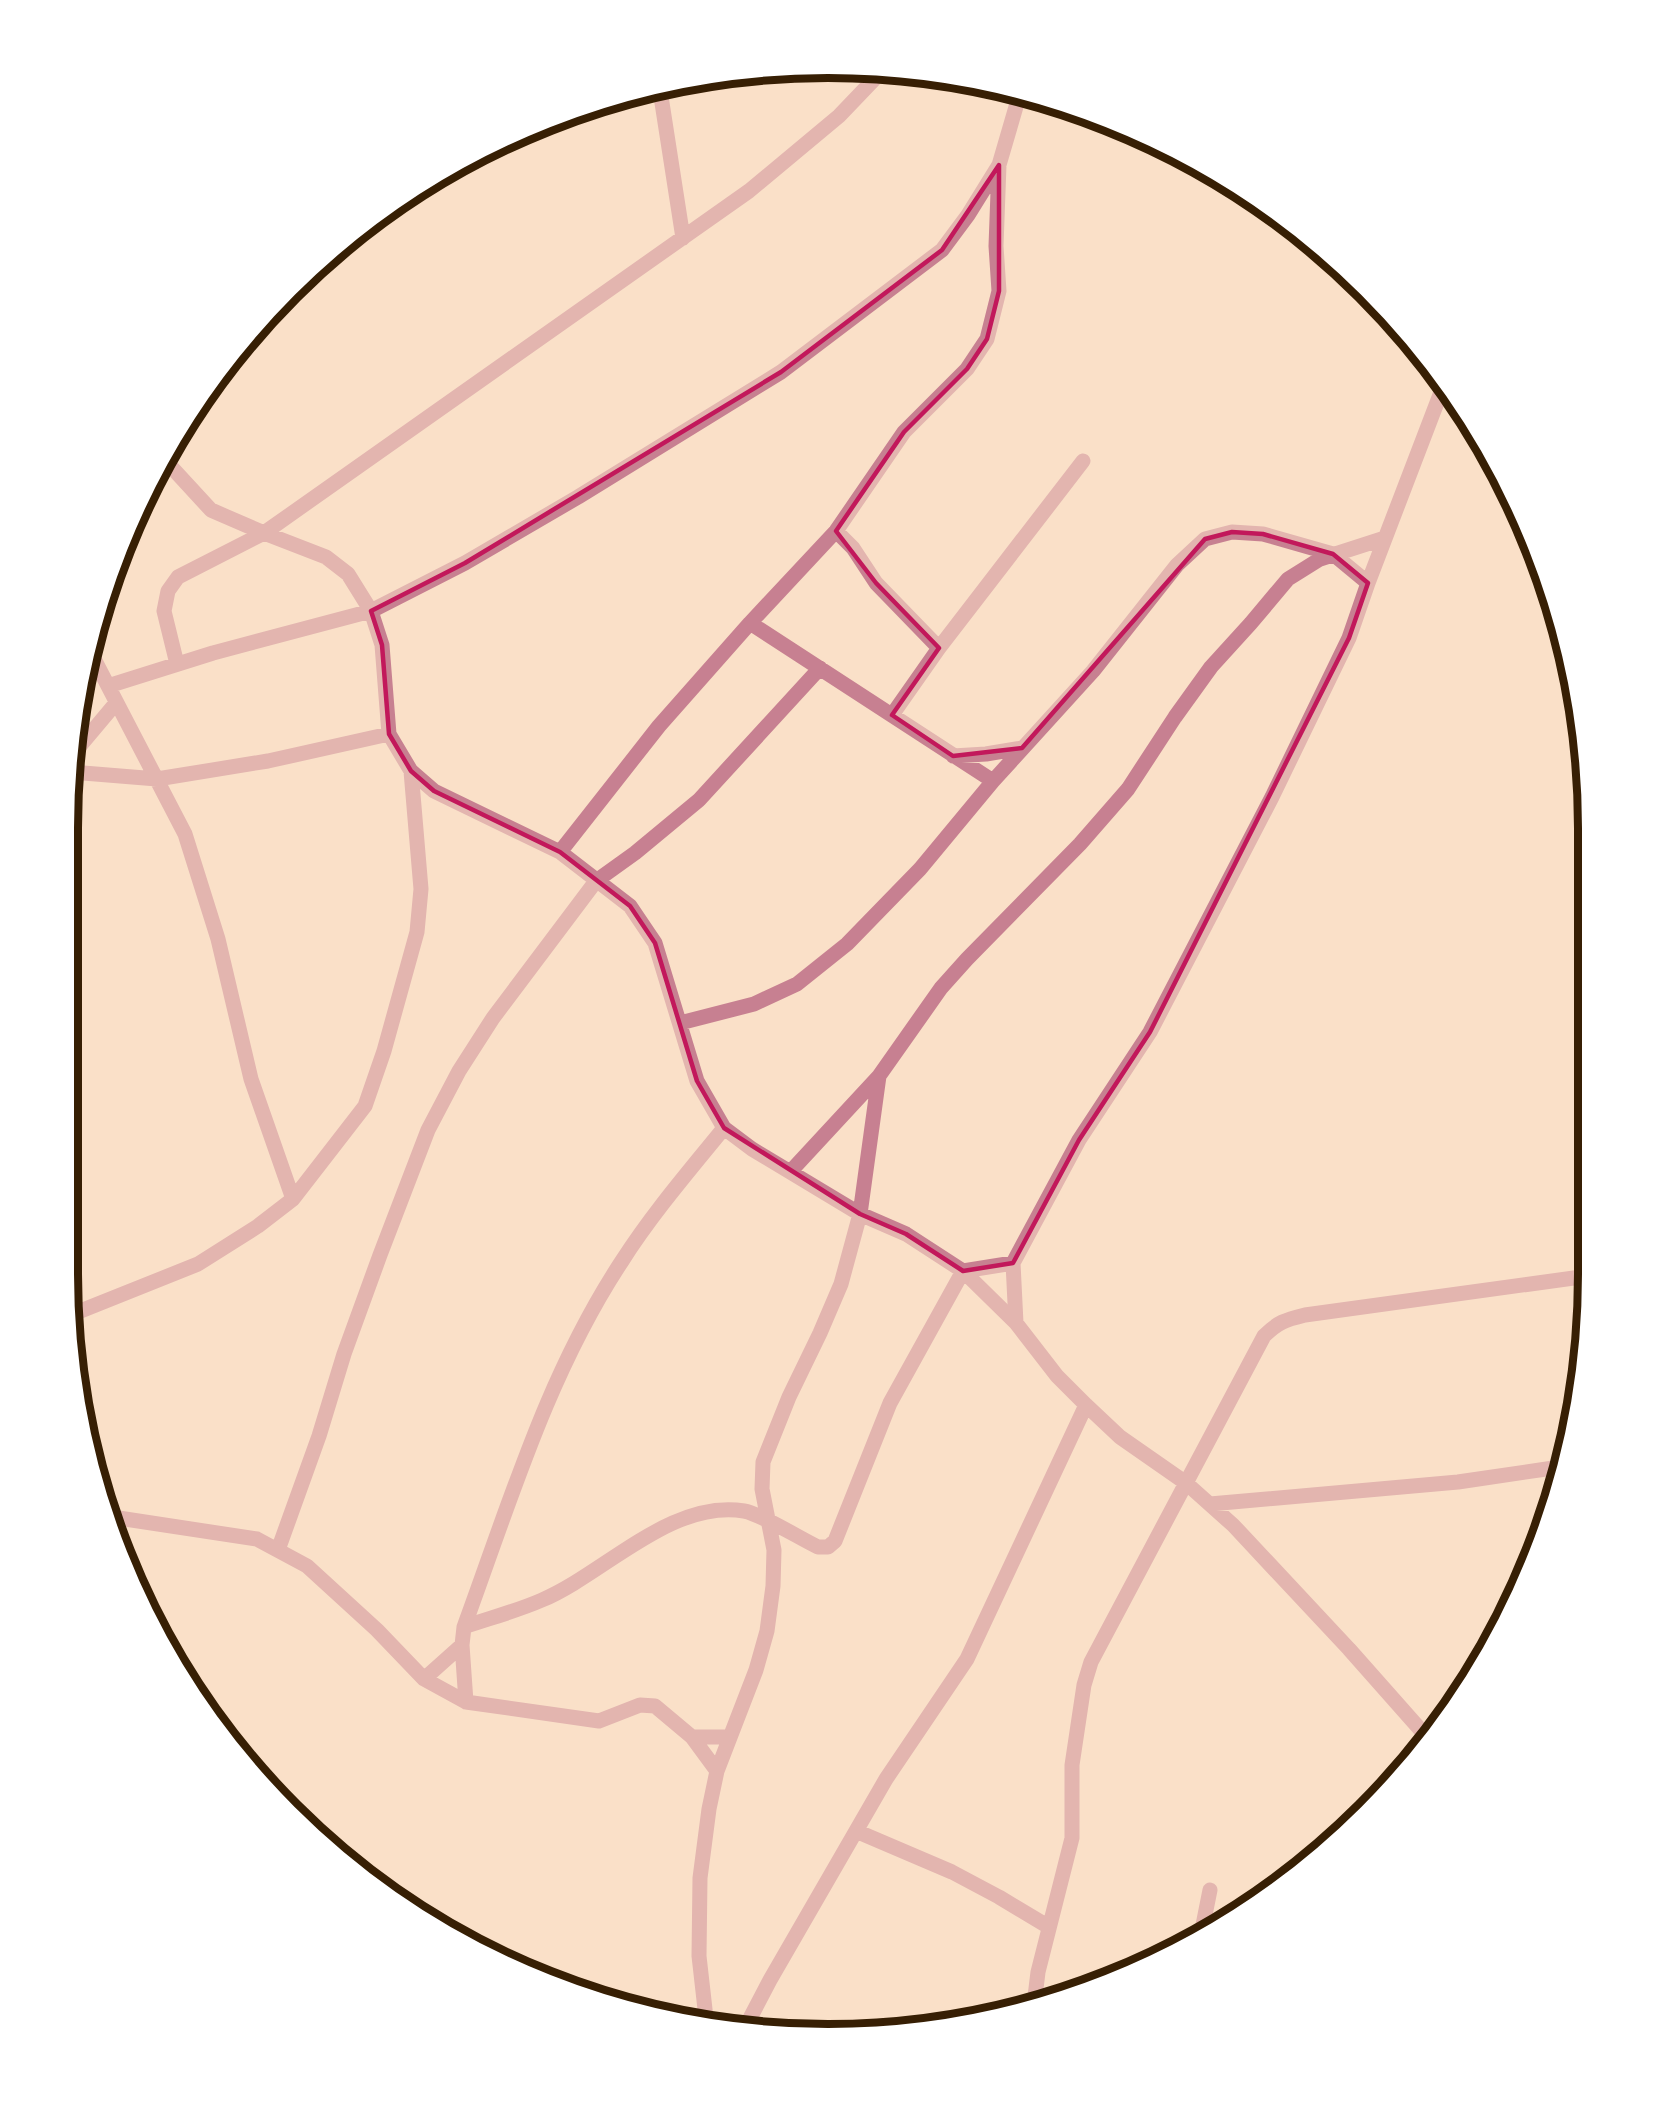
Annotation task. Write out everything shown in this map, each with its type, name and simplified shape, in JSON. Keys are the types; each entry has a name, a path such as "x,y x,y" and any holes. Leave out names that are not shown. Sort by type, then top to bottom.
{"street":[{"path":"177,664 164,611 168,591 178,578 264,533 749,191 839,116 874,80"},
{"path":"661,97 683,238"},
{"path":"560,852 659,726 750,623 836,531 904,432 967,369 987,339 999,291 996,246 999,165 1017,103"},
{"path":"108,686 177,664 370,611 476,557 781,372 942,250 968,215 999,165"},
{"path":"1016,1323 1013,1263 1079,1140 1150,1032 1272,797 1349,639 1440,395"},
{"path":"892,715 939,648 1083,461"},
{"path":"171,466 211,510 326,557 348,574 370,611 382,645 389,734 411,771 434,791 560,852 630,906 655,943 697,1081 724,1128 752,1149 860,1214 906,1234 963,1271 1016,1323 1057,1376 1120,1437 1186,1483 1233,1525 1349,1649 1422,1732"},
{"path":"836,531 853,548 876,583 939,648"},
{"path":"680,1023 754,1004 797,984 847,944 921,869 993,781 1093,671 1177,565 1205,539 1232,532 1263,534 1333,554 1368,583"},
{"path":"791,1171 879,1076 954,973 1080,844 1128,789 1211,667 1288,579 1302,568 1333,554 1385,538"},
{"path":"750,623 993,781"},
{"path":"97,664 185,834 218,939 250,1079 293,1198"},
{"path":"278,1550 319,1436 344,1354 428,1130 459,1071 493,1018 596,881 635,853 699,800 820,668"},
{"path":"83,742 116,703"},
{"path":"81,773 157,779 268,760 389,734"},
{"path":"953,756 986,754 1022,748"},
{"path":"80,1311 198,1264 258,1226 293,1198 365,1106 408,969 417,932 422,890 411,771"},
{"path":"706,2014 699,1956 700,1878 709,1809 717,1771 756,1670 767,1631 773,1586 774,1550 762,1490 763,1462 789,1397 841,1284 860,1214 879,1076"},
{"path":"466,1702 462,1645 464,1627 510,1495 550,1394 589,1316 621,1261 654,1215 724,1128"},
{"path":"963,1271 1013,1263"},
{"path":"464,1627 543,1600 651,1533 692,1517 721,1509 747,1511 818,1547 828,1547 835,1541 890,1403 963,1271"},
{"path":"1035,1994 1038,1972 1072,1838 1072,1765 1084,1685 1091,1662 1264,1336 1275,1325 1287,1319 1305,1315 1578,1277"},
{"path":"749,2020 886,1779 967,1659 1086,1405"},
{"path":"1210,1504 1458,1482 1552,1468"},
{"path":"119,1517 257,1539 278,1550 307,1566 377,1630 424,1679 466,1702 599,1721 640,1705 655,1706 692,1737 717,1771"},
{"path":"424,1679 462,1645"},
{"path":"692,1737 729,1737"},
{"path":"856,1831 952,1872 1050,1927"},
{"path":"1204,1923 1210,1890"}],"highlighted area":[{"path":"999,165 999,291 987,339 967,369 904,432 836,531 876,583 939,648 892,715 953,756 1022,748 1205,539 1232,532 1263,534 1333,554 1368,583 1349,638 1150,1032 1079,1140 1013,1263 963,1271 906,1234 860,1214 724,1128 697,1081 655,943 630,906 560,852 434,791 411,771 389,734 382,645 371,611 465,563 781,372 942,250"}]}
